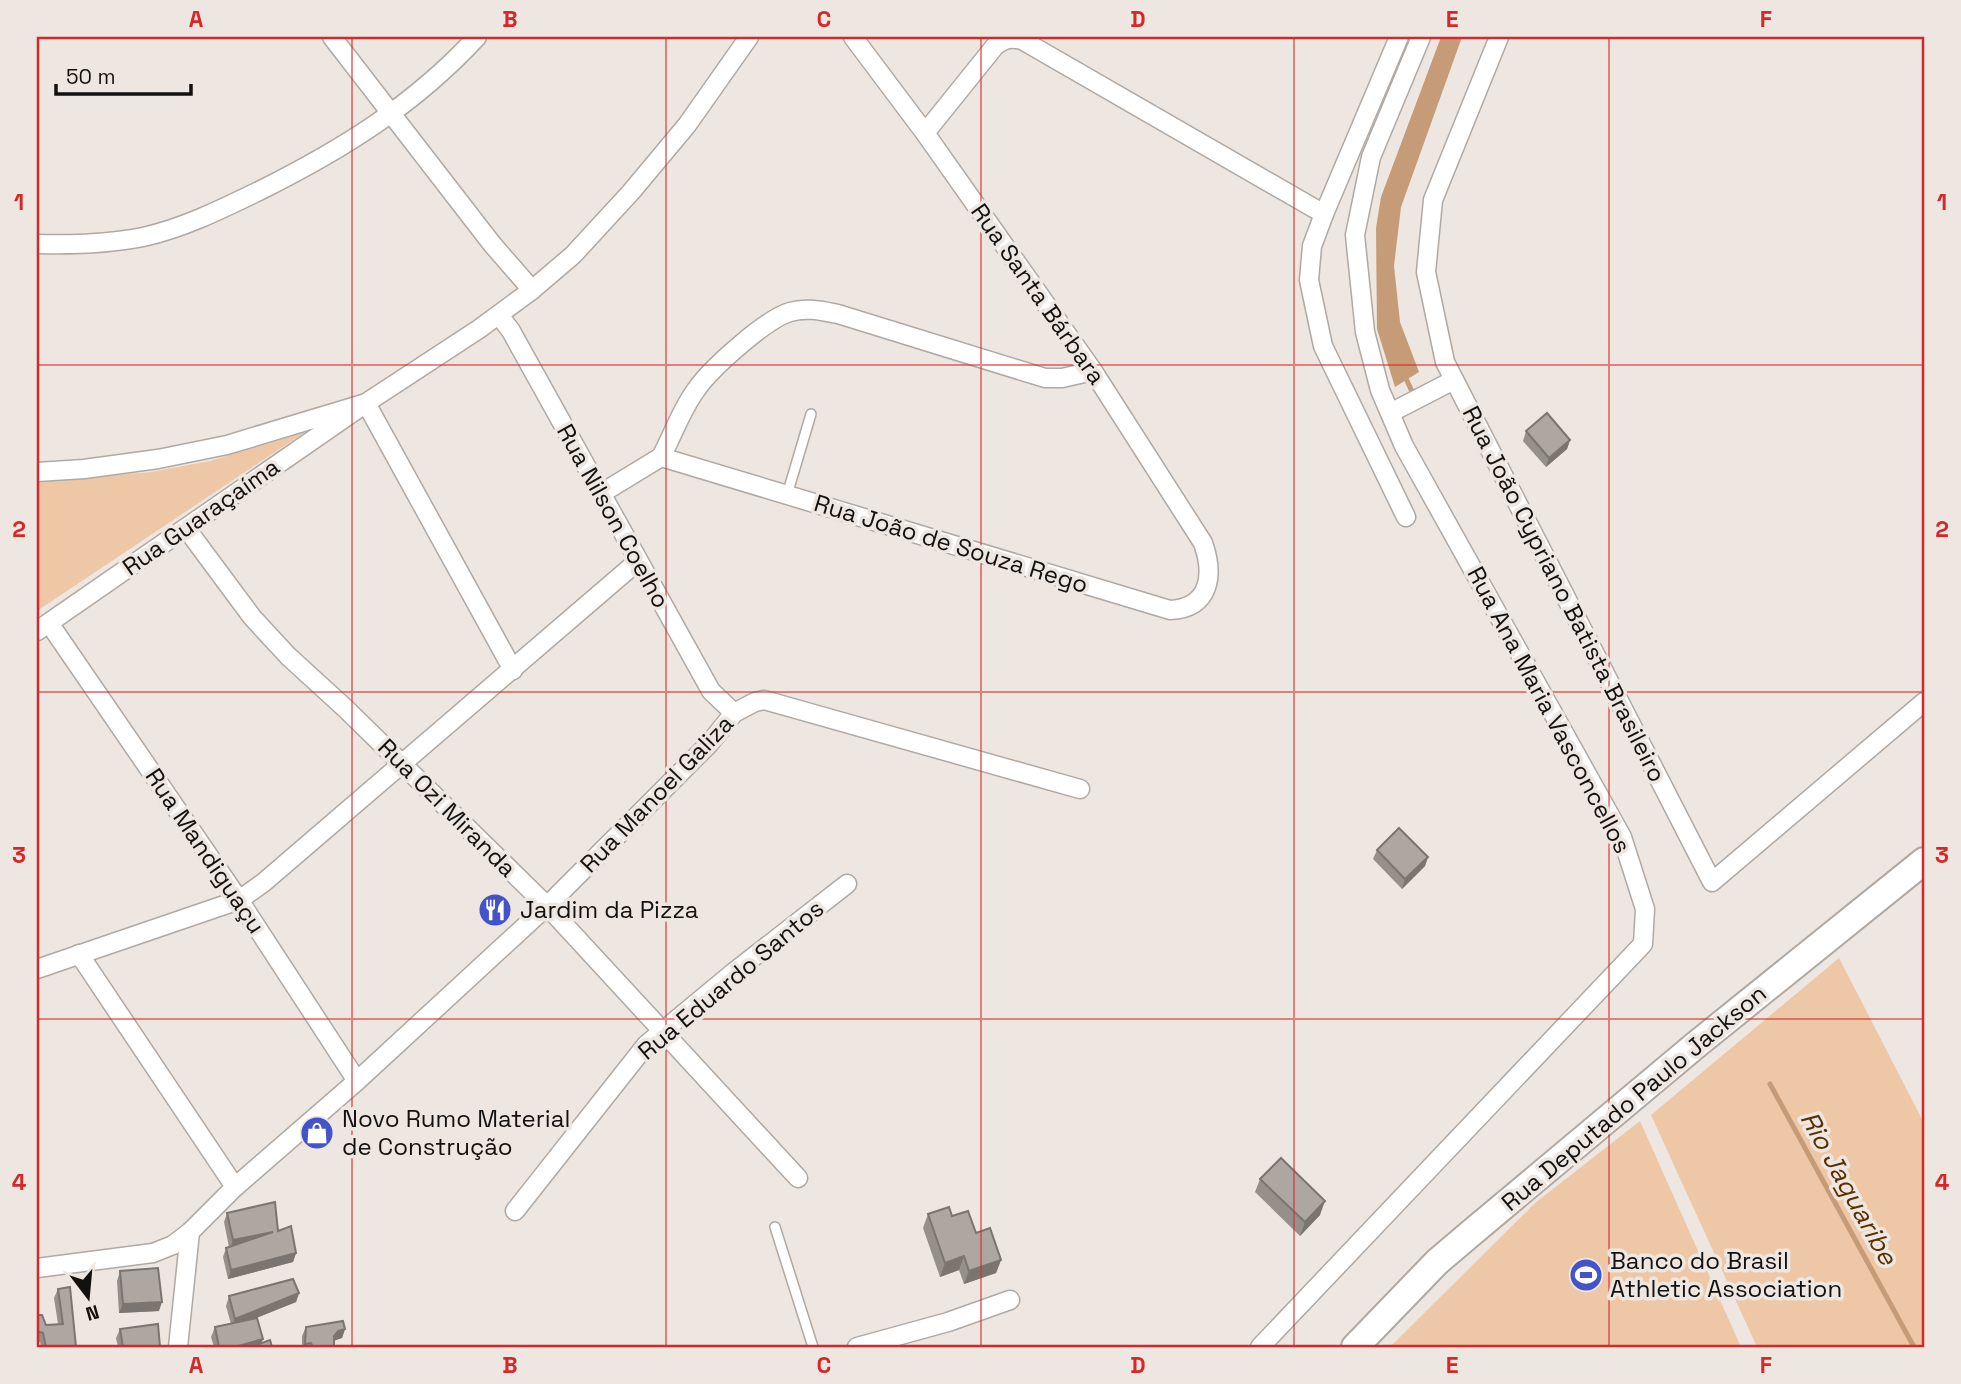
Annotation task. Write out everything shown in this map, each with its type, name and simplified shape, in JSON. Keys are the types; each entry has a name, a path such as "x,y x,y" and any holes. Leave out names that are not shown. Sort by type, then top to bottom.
{"main road":[{"name":"Rua Deputado Paulo Jackson","path":"1355,1347 1437,1262 1766,988 1924,861"}],"street":[{"path":"332,37 508,264 532,290"},
{"path":"37,244 101,243 144,236 189,223 304,168 391,115 433,80 477,37"},
{"name":"Rua Guaraçaíma","path":"43,627 366,403 499,315 573,256 687,125 749,37"},
{"name":"Rua Santa Bárbara","path":"853,37 925,133 1093,371 1203,542 1209,560"},
{"path":"925,133 995,46 1013,37 1324,214"},
{"path":"1399,37 1350,149 1312,246 1309,279 1323,346 1406,517"},
{"name":"Rua Ana Maria Vasconcellos","path":"1260,1347 1643,944 1645,909 1622,837 1404,446 1392,412 1380,390 1365,332 1355,235 1371,157 1421,37"},
{"name":"Rua João Cypriano Batista Brasileiro","path":"1499,37 1433,200 1426,272 1444,362 1451,381 1712,882 1924,702"},
{"path":"1350,149 1371,157"},
{"path":"602,493 661,457 694,392 706,377 768,324 789,312 808,309 838,314 1045,378 1062,378 1093,371"},
{"name":"Rua Nilson Coelho","path":"499,315 511,331 712,691 734,713"},
{"path":"1392,412 1451,381"},
{"path":"37,472 134,462 228,445 366,403 513,670"},
{"name":"Rua João de Souza Rego","path":"661,457 1170,610 1184,609 1196,603 1204,593 1209,577 1209,560"},
{"name":"Rua Ozi Miranda","path":"186,528 252,617 288,656 402,763 547,906 798,1178"},
{"path":"37,969 239,900 263,883 638,561"},
{"name":"Rua Mandiguaçu","path":"43,627 239,900 357,1082"},
{"name":"Rua Manoel Galiza","path":"37,1268 153,1253 173,1245 190,1233 235,1187 357,1082 547,906 709,744 734,713 755,702 764,700 1080,789"},
{"name":"Rua Eduardo Santos","path":"515,1212 632,1061 663,1030 847,884"},
{"path":"79,954 235,1187"},
{"path":"178,1347 190,1233"},
{"path":"857,1347 948,1322 1010,1300"}],"lane":[{"path":"787,495 811,414"},
{"path":"775,1227 813,1347"}],"shaded area":[{"path":"1441,37 1462,37 1401,207 1394,266 1400,322 1419,372 1395,387 1377,329 1376,228 1381,197"},
{"path":"305,432 37,611 37,482 151,472 210,461"},
{"path":"1839,958 1924,1123 1924,1347 1757,1347 1651,1115"},
{"name":"Banco do Brasil Athletic Association","path":"1640,1121 1741,1347 1390,1347 1535,1203"}],"building":[{"path":"1547,413 1570,440 1549,458 1526,431"},
{"path":"1399,828 1428,857 1405,879 1377,850"},
{"path":"1281,1158 1325,1201 1305,1222 1260,1179"},
{"path":"275,1202 278,1231 291,1226 296,1253 231,1270 226,1248 273,1232 233,1240 227,1213"},
{"path":"949,1207 952,1216 968,1211 976,1233 990,1228 1001,1260 969,1271 964,1256 945,1263 928,1214"},
{"path":"158,1268 162,1302 123,1304 120,1271"},
{"path":"293,1279 299,1293 235,1319 229,1296"},
{"path":"70,1287 76,1347 46,1347 43,1333 37,1331 37,1315 42,1315 46,1325 63,1324 58,1289"},
{"path":"257,1318 263,1339 235,1347 219,1347 215,1327"},
{"path":"343,1321 345,1329 334,1336 334,1347 313,1347 311,1343 305,1344 306,1327"},
{"path":"158,1324 160,1347 123,1347 120,1329"},
{"path":"270,1340 272,1347 251,1347"}],"waterway":[{"name":"Rio Jaguaribe","path":"1404,374 1414,396"},
{"name":"Rio Jaguaribe","path":"1770,1084 1914,1347"}],"place":[{"name":"Jardim da Pizza","path":"495,910"},
{"name":"Novo Rumo Material de Construção","path":"317,1133"},
{"name":"Banco do Brasil Athletic Association","path":"1586,1275"}]}
